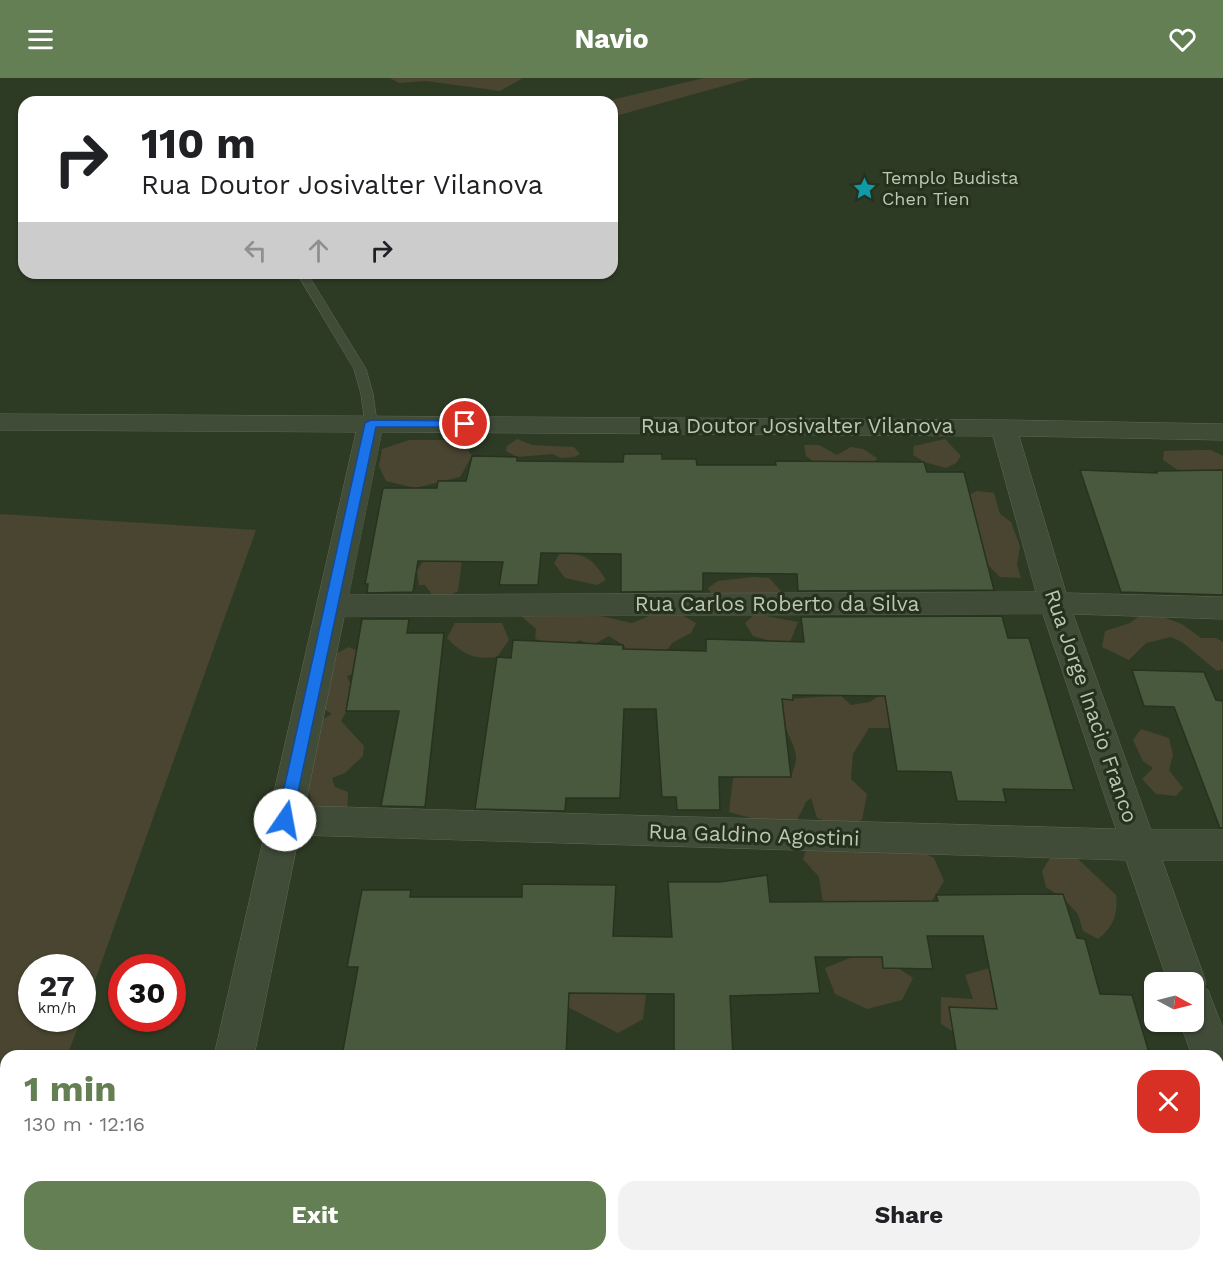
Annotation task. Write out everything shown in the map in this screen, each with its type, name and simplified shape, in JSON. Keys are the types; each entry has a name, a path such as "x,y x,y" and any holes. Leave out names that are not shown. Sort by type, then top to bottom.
{"street":[{"name":"Rua Doutor Josivalter Vilanova","path":"0,422 1004,428 1223,432"},
{"path":"235,1050 371,423"},
{"name":"Rua Jorge Inacio Franco","path":"1004,428 1054,603 1184,972"},
{"name":"Rua Carlos Roberto da Silva","path":"331,606 1054,603 1223,608"},
{"name":"Rua Galdino Agostini","path":"285,820 1140,845 1223,845"},
{"path":"1204,1032 1210,1050"}],"lane":[{"path":"306,279 360,369 367,394 371,423"}],"shaded area":[{"path":"390,78 523,78 500,91 426,81 399,83"},
{"path":"704,78 752,78 618,115 618,98"},
{"path":"517,439 532,445 574,447 580,454 561,458 553,454 517,457 506,451 507,446"},
{"path":"945,439 961,456 956,463 946,468 924,462 913,455 914,446"},
{"path":"409,440 462,440 472,456 460,477 415,488 386,481 379,466 382,449"},
{"path":"804,445 819,445 837,455 851,447 863,449 877,458 872,467 858,461 847,461 837,472 821,467 806,456"},
{"path":"1211,450 1223,456 1223,470 1179,471 1163,460 1164,451"},
{"path":"977,491 994,493 1000,514 1011,522 1020,546 1017,565 1021,578 1000,577 987,564 967,496"},
{"path":"0,514 256,530 96,978 96,954 18,954 18,1032 76,1032 69,1050 0,1050"},
{"path":"560,553 588,559 606,580 597,585 565,578 554,563"},
{"path":"423,561 462,561 458,591 444,599 433,596 425,585 419,585 417,571"},
{"path":"753,577 769,578 781,591 772,602 715,599 708,588 718,581"},
{"path":"655,605 680,614 696,623 691,633 672,643 660,660 638,662 623,645 609,636 591,646 580,640 564,647 535,639 536,629 519,614 596,615 632,623 647,617"},
{"path":"1146,611 1182,624 1201,638 1216,638 1223,642 1223,669 1217,671 1182,642 1171,637 1146,643 1129,660 1102,647 1105,631 1130,623"},
{"path":"755,614 798,622 790,642 775,642 753,636 745,623"},
{"path":"455,623 502,623 509,640 497,657 475,657 463,652 447,638"},
{"path":"349,647 368,656 356,673 347,676 350,683 358,690 341,721 364,746 363,756 345,773 332,778 335,787 348,792 347,814 311,817 312,803 308,788 315,724 332,714 316,704 329,657"},
{"path":"886,691 911,728 869,728 853,754 851,779 867,794 862,820 840,825 817,818 811,798 806,802 797,820 772,830 751,818 729,812 733,778 767,773 791,777 796,753 785,721 770,722 773,698 841,696 851,705 870,702"},
{"path":"1141,729 1169,738 1173,755 1169,770 1183,788 1176,796 1156,794 1142,779 1153,768 1143,761 1133,740"},
{"path":"809,841 916,849 934,858 944,881 924,914 823,902 819,877 803,859"},
{"path":"1050,858 1077,858 1116,895 1114,919 1108,930 1098,939 1083,931 1078,914 1065,900 1046,887 1042,871"},
{"path":"852,957 882,957 913,978 902,1000 867,1009 835,994 825,968"},
{"path":"989,968 1033,999 965,1039 941,1024 941,997 973,999 965,975"},
{"path":"559,981 646,994 643,1019 618,1033 568,1007"}],"building":[{"path":"624,454 662,454 662,459 696,459 697,465 776,465 775,461 924,462 927,472 964,472 994,590 798,591 797,574 703,573 703,591 621,592 621,554 541,553 538,585 499,585 503,562 418,561 413,592 367,593 368,584 365,584 383,488 437,488 438,481 466,481 472,456 517,457 517,461 623,462"},
{"path":"1080,470 1157,473 1156,471 1223,470 1223,595 1121,592"},
{"path":"1002,616 1008,638 1029,638 1074,790 1003,789 1006,802 957,801 951,772 897,771 885,696 793,695 793,700 782,699 791,777 719,777 720,810 677,810 676,797 662,797 656,709 624,709 620,798 566,798 565,811 475,809 497,657 511,658 513,640 623,645 623,649 706,651 706,639 804,642 801,617"},
{"path":"362,619 409,619 407,633 444,633 425,807 381,806 399,711 346,711"},
{"path":"1132,670 1204,672 1216,700 1223,701 1223,828 1220,828 1174,707 1144,706"},
{"path":"767,875 770,902 938,901 936,895 1063,894 1077,938 1085,939 1100,994 1132,995 1148,1050 956,1050 949,1007 997,1009 983,936 927,936 933,969 883,968 882,957 815,957 820,993 730,996 733,1050 674,1050 674,994 569,993 566,1050 343,1050 358,967 347,967 362,890 411,890 410,897 522,897 522,884 616,885 613,936 672,937 668,882 720,882"}],"place":[{"name":"Templo Budista Chen Tien","path":"864,188"}],"route":[{"path":"285,820 371,423 465,424"}]}
